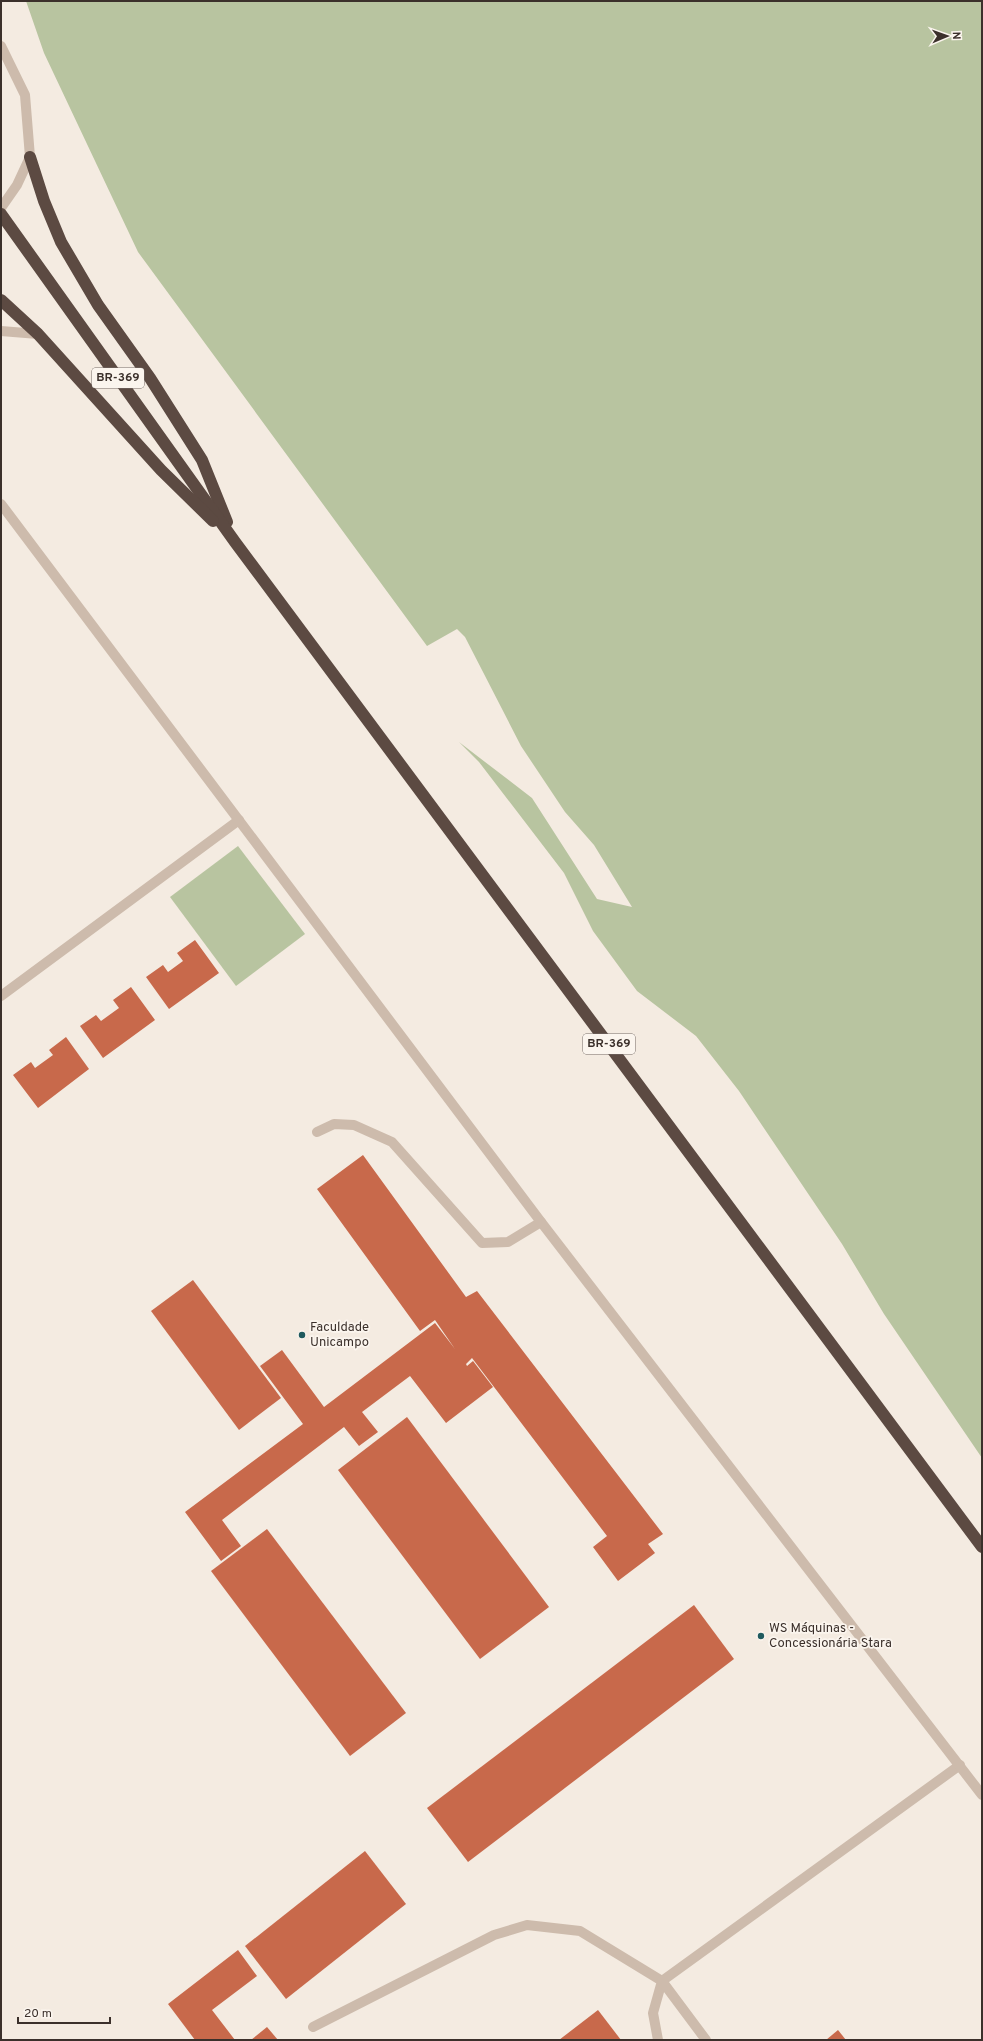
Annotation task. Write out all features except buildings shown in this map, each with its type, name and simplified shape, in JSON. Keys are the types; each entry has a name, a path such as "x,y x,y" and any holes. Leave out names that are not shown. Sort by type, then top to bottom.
{"highway":[{"path":"30,157 44,201 61,242 98,305 150,378 202,460 235,542"},
{"name":"BR-369","path":"1,214 235,542 982,1547"},
{"path":"1,300 38,334 161,470 235,542"}],"street":[{"path":"1,46 25,95 30,157 17,185 1,208"},
{"path":"1,331 38,334"},
{"path":"1,504 541,1222 982,1795"},
{"path":"1,996 239,820"},
{"path":"317,1132 334,1124 354,1125 392,1142 482,1242 508,1242 541,1222"},
{"path":"658,2040 653,2013 662,1982 960,1766"},
{"path":"313,2027 494,1935 527,1925 580,1931 662,1982 706,2040"}],"green space":[{"path":"26,1 982,1 982,1458 884,1314 842,1244 739,1091 696,1036 637,991 593,931 564,873 479,762 459,742 532,798 597,899 632,907 594,845 565,812 521,746 465,637 457,629 427,646 138,252 44,53"},
{"path":"238,846 305,934 236,986 170,897"}],"place":[{"name":"Faculdade Unicampo","path":"302,1335"},
{"name":"WS Máquinas - Concessionária Stara","path":"761,1636"}]}
